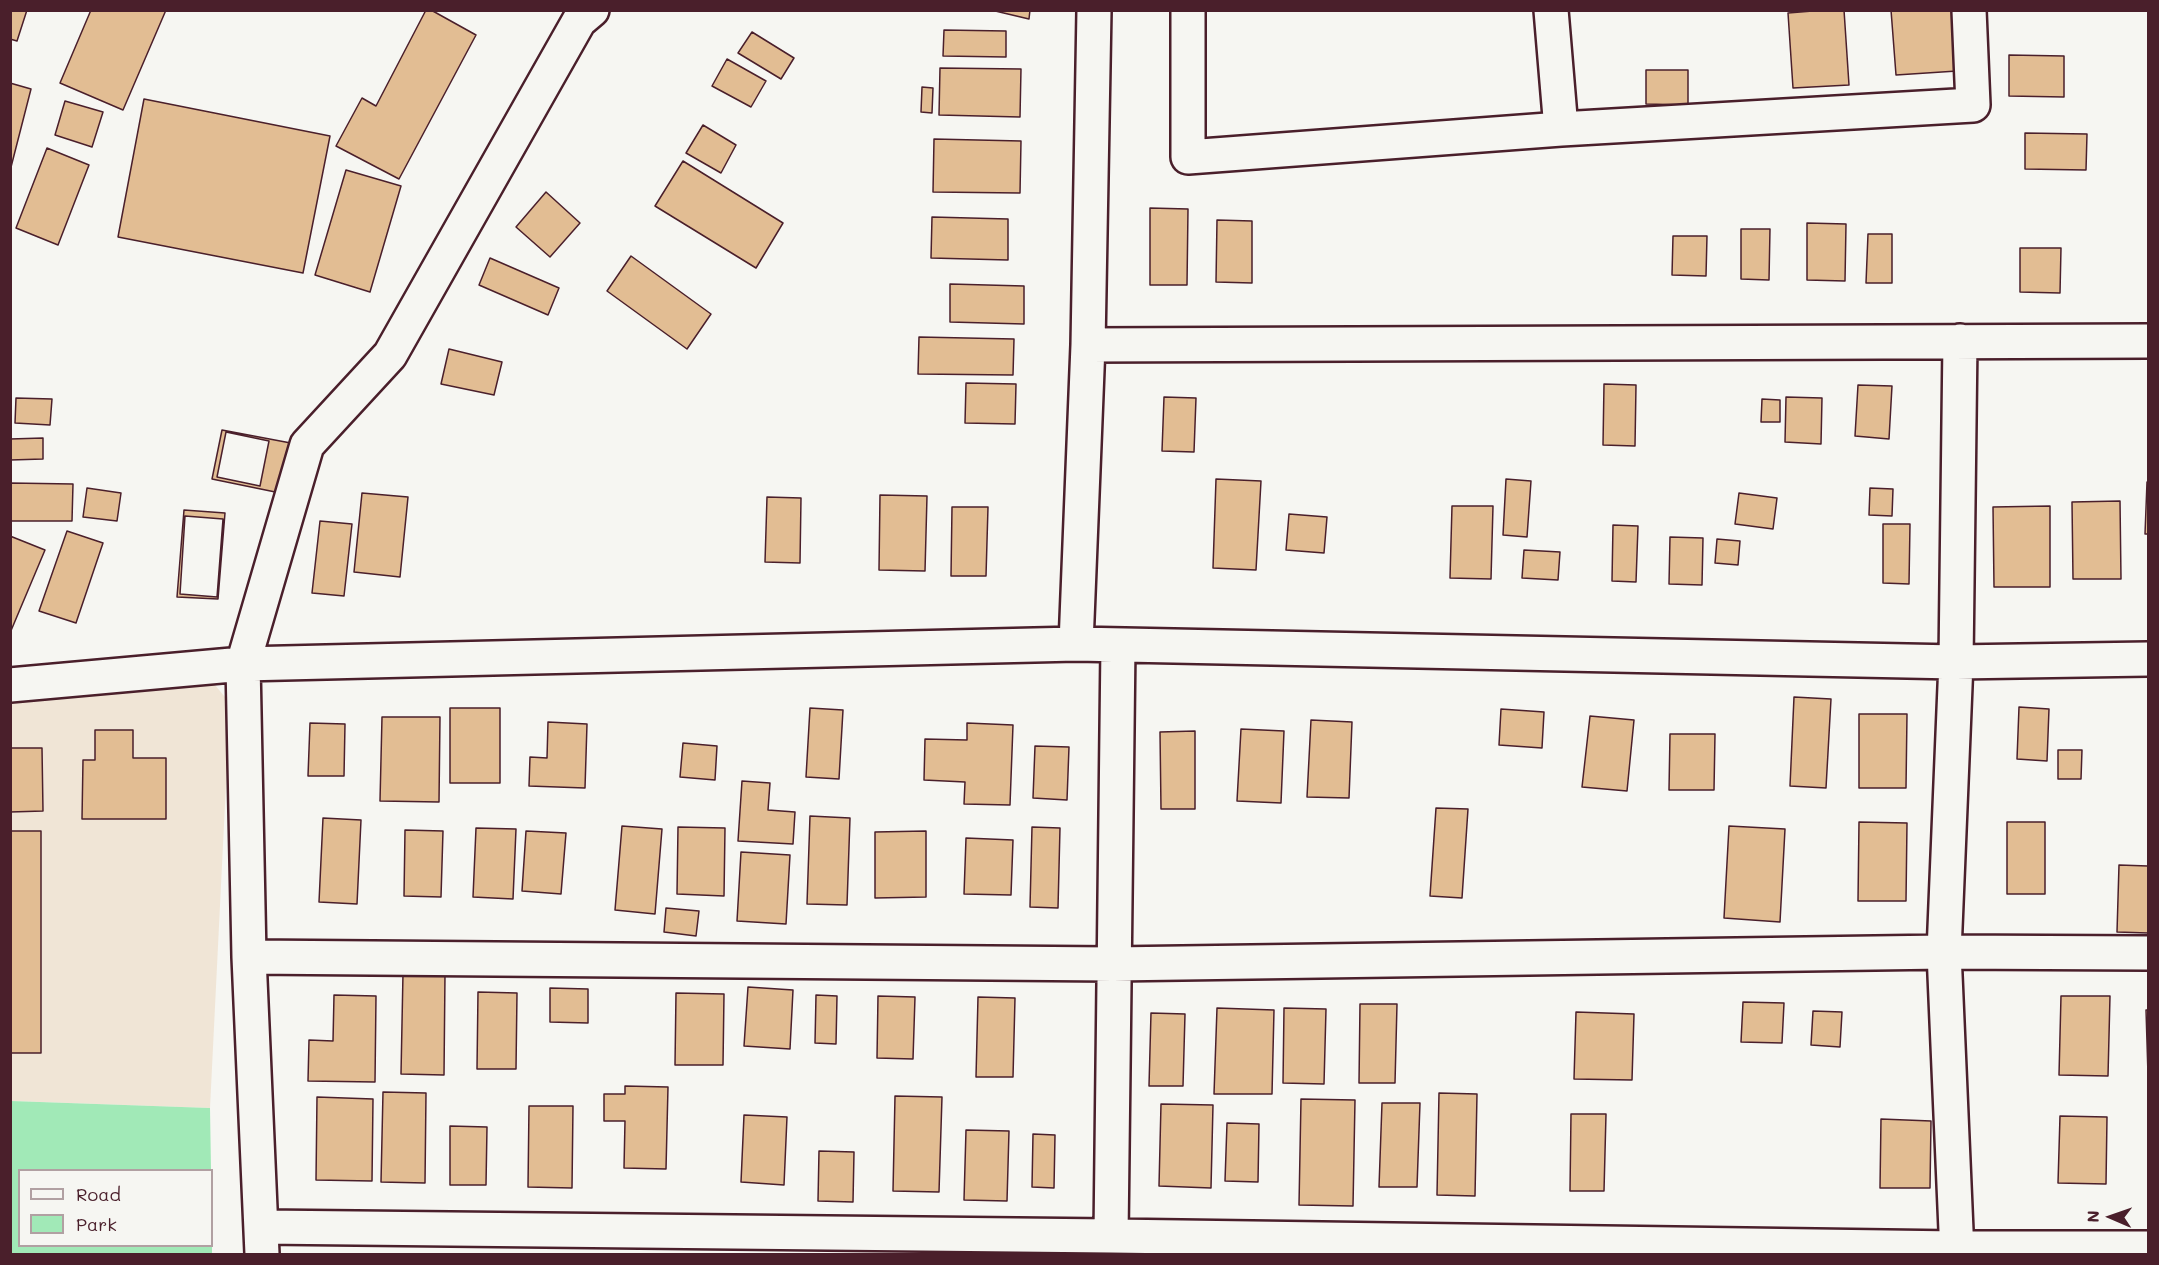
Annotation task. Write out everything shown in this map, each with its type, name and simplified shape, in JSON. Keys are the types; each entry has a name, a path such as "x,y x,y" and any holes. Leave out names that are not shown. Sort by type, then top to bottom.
{"street":[{"path":"592,10 579,21 390,355 307,445 243,664 249,957 262,1241 1111,1236 1957,1251 2148,1248"},
{"path":"1076,644 1088,345 1094,10"},
{"path":"1188,10 1188,157 1562,129 1973,105 1969,10"},
{"path":"1551,10 1562,129"},
{"path":"1957,1251 1944,952 1956,662 1960,341"},
{"path":"1088,345 2148,341"},
{"path":"10,685 243,664 1076,644 1956,662 2148,659"},
{"path":"1111,1236 1118,645"},
{"path":"249,957 1113,964 1944,952 2148,953"}],"shaded area":[{"path":"194,660 230,703 210,1108 11,1101 10,684"}],"green space":[{"path":"11,1101 210,1108 211,1169 18,1169 18,1247 212,1247 212,1254 11,1254"}],"building":[{"path":"10,10 27,10 17,41 10,39"},
{"path":"91,10 166,10 123,110 60,83"},
{"path":"426,10 431,10 476,35 399,179 336,146 362,98 376,106"},
{"path":"991,10 1030,10 1029,19"},
{"path":"1844,10 1849,85 1793,88 1788,13"},
{"path":"1891,10 1953,10 1957,71 1896,75"},
{"path":"944,30 1006,31 1006,57 943,56"},
{"path":"752,32 794,58 781,79 738,53"},
{"path":"2009,55 2064,56 2064,97 2009,96"},
{"path":"727,59 766,81 751,107 712,86"},
{"path":"940,68 1021,69 1020,117 939,115"},
{"path":"1646,70 1688,70 1688,105 1646,104"},
{"path":"10,83 31,89 10,171"},
{"path":"922,87 933,88 932,113 921,112"},
{"path":"144,99 330,136 303,273 118,237"},
{"path":"65,101 103,112 92,147 55,135"},
{"path":"703,125 736,145 721,173 686,153"},
{"path":"2025,133 2087,134 2086,170 2025,169"},
{"path":"934,139 1021,141 1020,193 933,192"},
{"path":"47,148 89,165 58,245 16,228"},
{"path":"683,161 783,223 756,268 655,206"},
{"path":"346,170 401,186 370,292 315,275"},
{"path":"546,192 580,223 550,257 516,227"},
{"path":"1150,208 1188,209 1187,285 1150,285"},
{"path":"932,217 1008,219 1008,260 931,258"},
{"path":"1217,220 1252,221 1252,283 1216,282"},
{"path":"1807,223 1846,224 1845,281 1807,280"},
{"path":"1741,229 1770,229 1769,280 1741,279"},
{"path":"1868,234 1892,234 1892,283 1866,283"},
{"path":"1673,236 1707,236 1706,276 1672,275"},
{"path":"2020,248 2061,248 2060,293 2020,292"},
{"path":"631,256 711,314 687,349 607,291"},
{"path":"490,258 559,288 548,315 479,285"},
{"path":"950,284 1024,286 1024,324 950,322"},
{"path":"919,337 1014,339 1013,375 918,374"},
{"path":"449,349 502,362 494,395 441,384"},
{"path":"966,383 1016,384 1015,424 965,423"},
{"path":"1604,384 1636,385 1635,446 1603,445"},
{"path":"1858,385 1892,386 1889,439 1855,436"},
{"path":"1164,397 1196,398 1194,452 1162,451"},
{"path":"1786,397 1822,398 1821,444 1785,442"},
{"path":"16,398 52,399 50,425 15,423"},
{"path":"1762,399 1780,400 1780,422 1761,422"},
{"path":"222,430 296,444 285,494 212,479"},
{"path":"226,432 269,441 260,486 217,477"},
{"path":"43,438 43,459 10,460 10,439"},
{"path":"1216,479 1261,481 1256,570 1213,568"},
{"path":"1506,479 1531,481 1527,537 1503,535"},
{"path":"2147,482 2148,534 2145,534"},
{"path":"10,483 73,484 72,521 10,521"},
{"path":"87,488 121,493 117,521 83,517"},
{"path":"1870,488 1893,489 1892,516 1869,515"},
{"path":"362,493 408,497 400,577 354,572"},
{"path":"1739,493 1777,498 1773,529 1735,524"},
{"path":"880,495 927,496 925,571 879,570"},
{"path":"767,497 801,498 800,563 765,562"},
{"path":"2120,501 2121,579 2073,579 2072,502"},
{"path":"1452,506 1493,506 1491,579 1450,578"},
{"path":"2050,506 2050,587 1994,587 1993,507"},
{"path":"952,507 988,507 986,576 951,576"},
{"path":"184,510 225,513 218,599 177,597"},
{"path":"1289,514 1327,517 1324,553 1286,550"},
{"path":"185,516 223,519 217,597 180,594"},
{"path":"320,521 352,524 344,596 312,593"},
{"path":"1883,524 1910,524 1909,584 1883,583"},
{"path":"1613,525 1638,526 1636,582 1612,581"},
{"path":"67,531 103,543 76,623 39,611"},
{"path":"10,536 45,550 10,633"},
{"path":"1670,537 1703,538 1702,585 1669,584"},
{"path":"1717,539 1740,541 1738,565 1715,563"},
{"path":"1524,550 1560,552 1558,580 1522,578"},
{"path":"1794,697 1831,699 1826,788 1790,786"},
{"path":"2019,707 2049,709 2047,761 2017,759"},
{"path":"450,708 500,708 500,783 450,783"},
{"path":"810,708 843,710 839,779 806,777"},
{"path":"1501,709 1544,712 1542,748 1499,745"},
{"path":"1859,714 1907,714 1906,788 1859,788"},
{"path":"1590,716 1634,720 1627,791 1582,787"},
{"path":"382,717 440,717 439,802 380,801"},
{"path":"1311,720 1352,722 1349,798 1307,797"},
{"path":"548,722 587,724 585,788 529,786 530,757 547,758"},
{"path":"310,723 345,724 344,776 308,776"},
{"path":"967,723 1013,725 1010,805 964,804 965,782 924,780 925,739 967,740"},
{"path":"1241,729 1284,731 1281,803 1237,801"},
{"path":"95,730 133,730 133,758 166,758 166,819 82,819 83,760 95,760"},
{"path":"1195,731 1195,809 1161,809 1160,732"},
{"path":"1670,734 1715,734 1714,790 1669,790"},
{"path":"683,743 717,746 715,780 680,777"},
{"path":"1035,746 1069,747 1067,800 1033,798"},
{"path":"10,748 42,748 43,811 10,812"},
{"path":"2058,750 2082,750 2081,779 2058,779"},
{"path":"742,781 770,783 768,810 795,812 793,844 738,841"},
{"path":"1436,808 1468,809 1462,898 1430,896"},
{"path":"810,816 850,818 847,905 807,904"},
{"path":"323,818 361,820 357,904 319,902"},
{"path":"1859,822 1907,823 1906,901 1858,901"},
{"path":"2007,822 2045,822 2045,894 2007,894"},
{"path":"622,826 662,829 655,914 615,910"},
{"path":"1729,826 1785,829 1780,922 1724,918"},
{"path":"678,827 725,828 724,896 677,894"},
{"path":"1032,827 1060,828 1058,908 1030,907"},
{"path":"476,828 516,829 513,899 473,897"},
{"path":"405,830 443,831 441,897 404,896"},
{"path":"10,831 41,831 41,1053 10,1053"},
{"path":"526,831 566,833 561,894 522,891"},
{"path":"926,831 926,897 875,898 875,832"},
{"path":"966,838 1013,840 1011,895 964,894"},
{"path":"741,852 790,855 786,924 737,921"},
{"path":"2119,865 2148,866 2148,933 2117,932"},
{"path":"666,908 699,911 696,936 664,932"},
{"path":"403,973 445,974 444,1075 401,1074"},
{"path":"748,987 793,990 790,1049 744,1046"},
{"path":"550,988 588,989 588,1023 550,1022"},
{"path":"478,992 517,993 516,1069 477,1069"},
{"path":"676,993 724,994 723,1065 675,1065"},
{"path":"334,995 376,996 375,1082 308,1081 309,1040 333,1041"},
{"path":"816,995 837,996 836,1044 815,1043"},
{"path":"878,996 915,997 913,1059 877,1058"},
{"path":"2061,996 2110,996 2108,1076 2059,1075"},
{"path":"978,997 1015,998 1013,1077 976,1077"},
{"path":"1743,1002 1784,1003 1782,1043 1741,1042"},
{"path":"1360,1004 1397,1004 1395,1083 1359,1083"},
{"path":"1217,1008 1274,1010 1272,1094 1214,1094"},
{"path":"1284,1008 1326,1009 1324,1084 1283,1083"},
{"path":"2146,1010 2148,1010 2148,1075"},
{"path":"1813,1011 1842,1012 1840,1047 1811,1045"},
{"path":"1576,1012 1634,1014 1632,1080 1574,1079"},
{"path":"1151,1013 1185,1014 1183,1086 1149,1086"},
{"path":"625,1086 668,1087 666,1169 624,1168 625,1121 604,1121 604,1094 625,1094"},
{"path":"383,1092 426,1093 425,1183 381,1182"},
{"path":"1439,1093 1477,1094 1475,1196 1437,1195"},
{"path":"895,1096 942,1097 939,1192 893,1191"},
{"path":"317,1097 373,1099 372,1181 316,1180"},
{"path":"1301,1099 1355,1100 1353,1206 1299,1205"},
{"path":"1382,1103 1420,1103 1417,1187 1379,1187"},
{"path":"1161,1104 1213,1105 1211,1188 1159,1186"},
{"path":"529,1106 573,1106 572,1188 528,1187"},
{"path":"1571,1114 1606,1114 1604,1191 1570,1191"},
{"path":"744,1115 787,1117 784,1185 741,1182"},
{"path":"2060,1116 2107,1117 2106,1184 2058,1183"},
{"path":"1881,1119 1931,1121 1930,1188 1880,1188"},
{"path":"1227,1123 1259,1124 1258,1182 1225,1181"},
{"path":"450,1126 487,1127 486,1185 450,1185"},
{"path":"966,1130 1009,1131 1007,1201 964,1200"},
{"path":"1033,1134 1055,1135 1054,1188 1032,1187"},
{"path":"819,1151 854,1152 853,1202 818,1201"}]}
